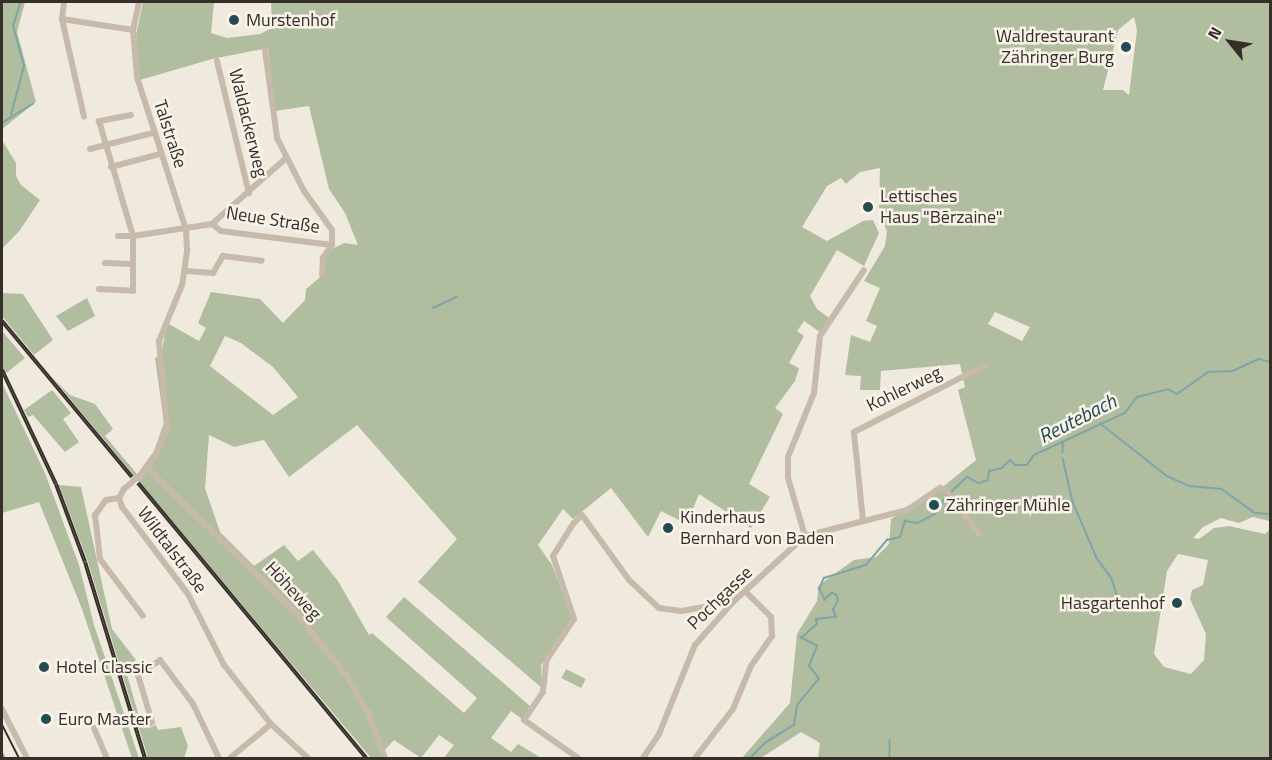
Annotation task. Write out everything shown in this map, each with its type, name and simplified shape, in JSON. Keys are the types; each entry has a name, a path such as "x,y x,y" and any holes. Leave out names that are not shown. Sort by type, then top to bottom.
{"street":[{"path":"64,2 62,19 84,117"},
{"name":"Talstraße","path":"139,2 133,30 137,77 153,133 186,230 186,272"},
{"path":"62,19 133,30"},
{"path":"265,50 277,138 286,158 332,230 332,245"},
{"name":"Waldackerweg","path":"217,61 249,194"},
{"path":"99,289 133,291 133,236 99,121 131,115"},
{"path":"90,149 153,133"},
{"path":"111,166 160,154"},
{"path":"118,236 186,230 212,224 249,194 286,158"},
{"name":"Neue Straße","path":"212,224 221,231 332,245 323,258 322,275"},
{"path":"186,272 213,273 223,256 262,261"},
{"path":"105,263 133,263"},
{"path":"805,536 788,478 788,457 814,393 820,336 864,270"},
{"name":"Wildtalstraße","path":"186,272 159,341 168,418 161,445 147,468 124,489 119,498 188,594 225,665 271,724 308,759"},
{"name":"Kohlerweg","path":"863,521 854,432 984,366"},
{"name":"Höheweg","path":"147,468 297,614 345,674 368,712 385,759"},
{"name":"Pochgasse","path":"643,759 659,734 695,645 733,602 805,536 907,510 943,489 951,496 979,534"},
{"path":"119,498 106,500 95,515 100,559 143,616"},
{"path":"578,759 524,720 545,686 546,661 574,619 553,556 559,542 582,515 628,580 659,608 681,611 733,602"},
{"path":"695,759 733,709 752,666 772,636 771,617 746,592"},
{"path":"144,727 152,723 138,675 160,660 193,704 219,759"},
{"path":"2,709 27,759"},
{"path":"230,759 271,724"},
{"path":"94,728 107,759"}],"green space":[{"path":"2,2 25,2 17,32 36,102 2,129"},
{"path":"143,2 214,2 211,33 227,38 260,34 272,28 271,2 1270,2 1270,517 1269,521 1253,517 1239,523 1221,518 1203,527 1193,538 1199,539 1214,528 1229,526 1265,534 1270,529 1270,758 818,758 820,743 801,732 761,758 742,758 790,703 797,634 817,601 819,585 854,560 876,557 889,544 891,519 939,490 976,460 958,390 965,387 960,364 881,371 880,390 860,390 861,376 845,375 851,335 870,342 877,326 866,321 880,288 864,281 885,246 887,231 879,214 880,168 860,172 846,184 841,178 827,186 802,227 827,241 863,221 873,220 879,233 864,266 837,250 810,296 817,309 829,318 820,332 804,321 797,331 804,336 789,363 799,368 795,381 775,408 783,414 749,484 770,497 751,528 699,494 687,524 661,511 648,537 611,488 573,519 563,509 538,545 552,565 572,617 541,665 542,688 418,582 457,539 357,425 289,477 264,440 234,447 209,435 205,488 220,532 254,566 284,545 298,561 313,550 338,581 369,635 372,633 464,713 477,698 386,617 404,597 530,706 522,719 511,711 491,738 511,752 518,744 541,758 444,758 454,745 439,735 421,758 394,740 381,754 383,758 371,758 138,481 143,477 139,472 154,451 164,423 155,358 161,355 167,323 199,341 206,328 198,323 211,292 260,299 283,323 305,300 306,289 324,274 325,257 334,248 344,243 358,245 345,213 329,189 309,106 275,111 268,48 212,59 140,80 136,35","holes":["1134,17 1137,30 1129,95 1123,90 1103,90 1118,30","995,312 1030,327 1022,341 988,324","225,336 241,343 273,367 298,397 273,415 210,366","1178,554 1208,560 1203,585 1192,590 1190,599 1206,634 1204,660 1191,674 1164,667 1154,654 1167,571"]},
{"path":"2,140 16,163 16,176 21,185 40,200 20,230 2,249"},
{"path":"2,293 23,294 53,340 34,355 2,316"},
{"path":"87,298 95,316 68,331 56,316"},
{"path":"2,331 25,358 5,374 2,367"},
{"path":"53,378 70,395 95,404 113,429 105,436 137,474 134,476"},
{"path":"2,383 45,473 79,565 94,625 139,758 132,758 82,609 39,502 2,513"},
{"path":"52,390 71,413 63,419 79,442 65,452 33,415 28,417 24,410"},
{"path":"59,485 81,487 112,629 136,660 125,668 143,730 156,725 158,730 181,727 188,746 184,758 148,758 88,562"},
{"path":"566,669 586,679 581,688 561,678"}],"waterway":[{"path":"11,115 24,66 13,26 21,2"},
{"path":"2,123 32,104"},
{"path":"433,308 457,297"},
{"name":"Reutebach","path":"951,492 967,477 979,483 988,480 989,471 1002,468 1010,460 1016,465 1027,465 1034,455 1125,413 1137,397 1168,389 1177,394 1208,372 1233,371 1259,359 1270,362"},
{"path":"1100,423 1167,476 1189,486 1222,489 1255,513 1270,514"},
{"path":"1063,442 1063,452"},
{"path":"1063,458 1073,502 1097,558 1112,579 1122,609"},
{"name":"Reutebach","path":"750,758 765,743 794,725 797,705 819,679 809,666 817,646 801,638 817,624 816,619 836,617 833,610 838,600 836,595 832,593 825,600 819,589 824,578 866,565 887,540 900,537 905,521 918,523 935,514 947,495"},
{"path":"890,740 890,758"},
{"path":"2,752 5,758"}],"tram line":[{"path":"2,724 19,758"}],"railway":[{"path":"2,321 132,477"},
{"path":"2,370 56,484 85,562 145,758"},
{"path":"138,483 366,758"}],"place":[{"name":"Murstenhof","path":"234,20"},
{"name":"Waldrestaurant Zähringer Burg","path":"1126,47"},
{"name":"Lettisches Haus \"Bērzaine\"","path":"868,207"},
{"name":"Zähringer Mühle","path":"934,505"},
{"name":"Kinderhaus Bernhard von Baden","path":"668,528"},
{"name":"Hasgartenhof","path":"1177,603"},
{"name":"Hotel Classic","path":"44,667"},
{"name":"Euro Master","path":"46,719"}]}
